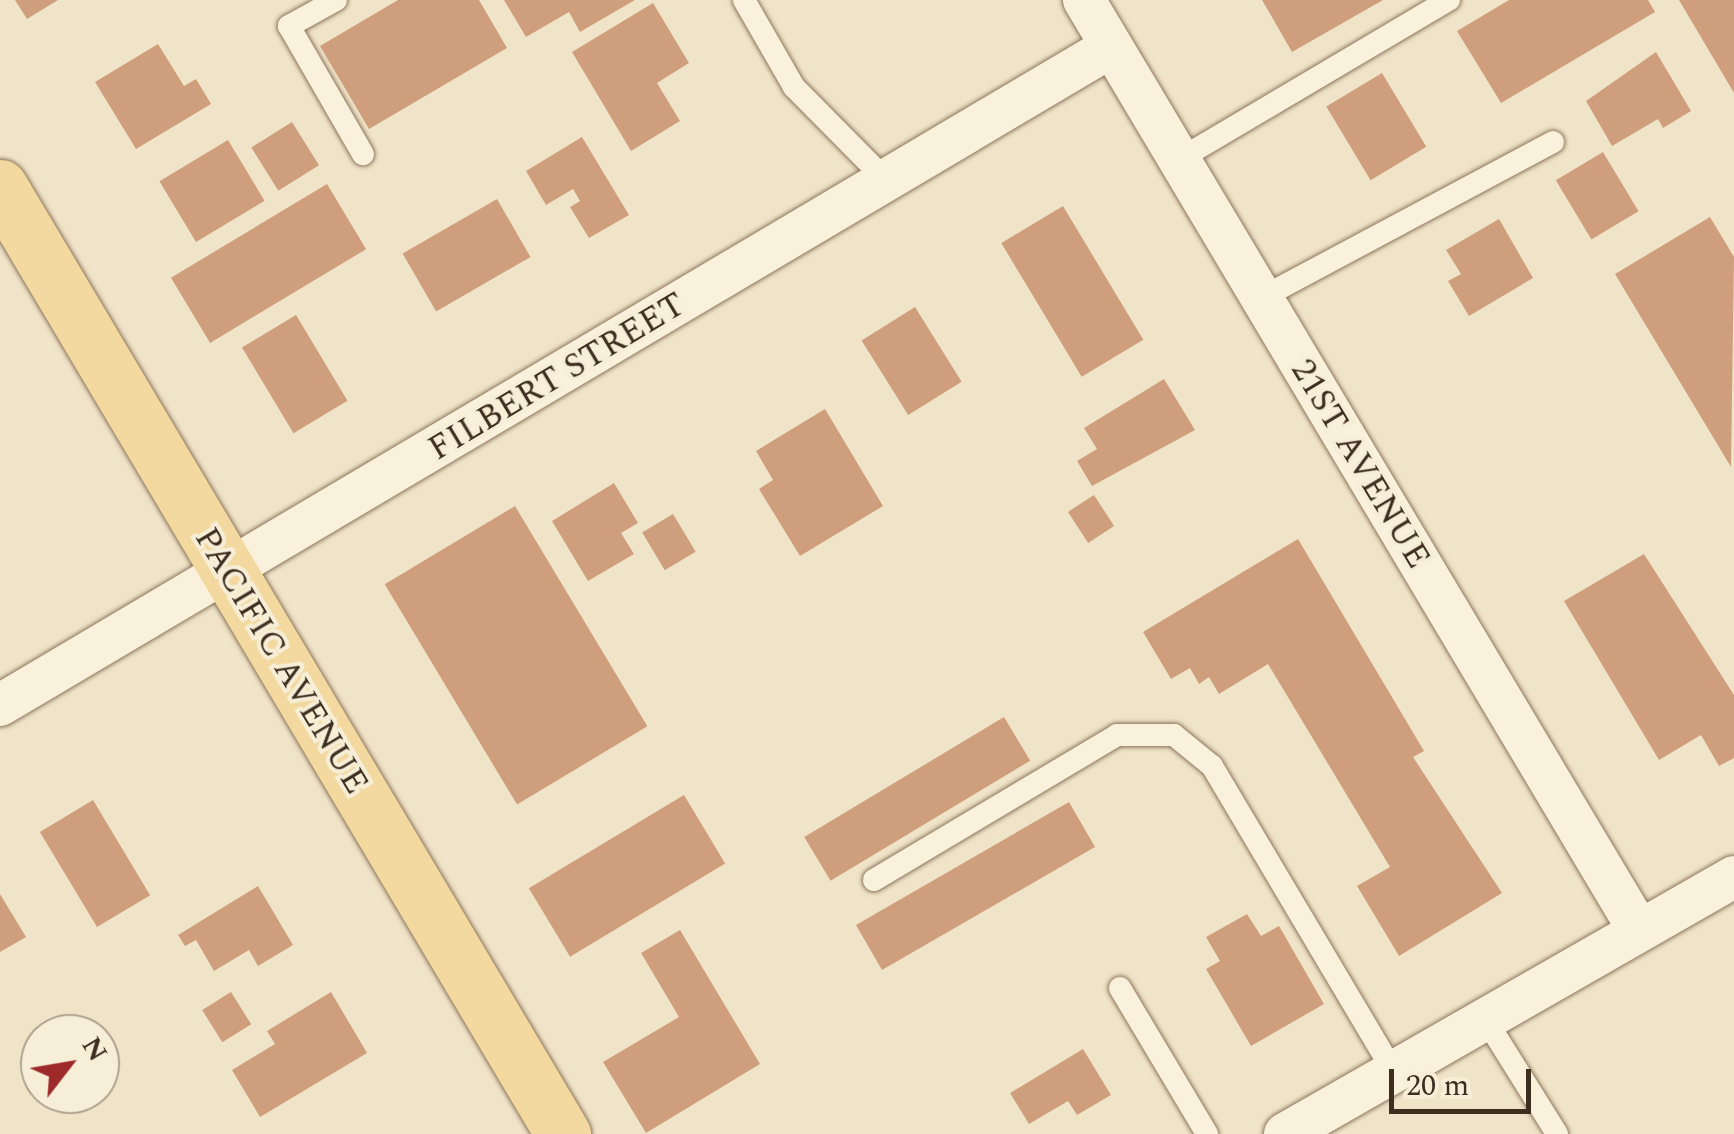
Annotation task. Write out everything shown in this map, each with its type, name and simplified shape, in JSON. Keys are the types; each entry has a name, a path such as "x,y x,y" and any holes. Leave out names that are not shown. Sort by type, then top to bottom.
{"main road":[{"name":"PACIFIC AVENUE","path":"0,187 563,1134"}],"street":[{"name":"21ST AVENUE","path":"1084,0 1637,928"},
{"name":"FILBERT STREET","path":"0,705 1112,46"},
{"path":"1285,1134 1637,928 1734,876"}],"lane":[{"path":"336,0 289,26 363,154"},
{"path":"744,0 794,86 886,180"},
{"path":"1178,160 1449,0"},
{"path":"1262,298 1553,142"},
{"path":"874,880 1117,735 1174,735 1212,766 1393,1071"},
{"path":"1120,988 1207,1134"},
{"path":"1484,1017 1557,1134"}],"building":[{"path":"15,0 58,0 27,19"},
{"path":"398,0 479,0 507,48 369,129 320,46"},
{"path":"504,0 635,0 580,32 569,12 526,37"},
{"path":"1262,0 1383,0 1292,52"},
{"path":"1509,0 1648,0 1655,12 1501,103 1457,31"},
{"path":"1679,0 1734,0 1734,93"},
{"path":"653,3 689,63 657,83 680,121 631,151 572,52"},
{"path":"158,44 184,86 196,79 211,104 136,149 95,82"},
{"path":"1656,52 1691,111 1663,128 1658,119 1612,146 1586,101"},
{"path":"1382,73 1426,147 1371,180 1326,106"},
{"path":"292,122 319,165 278,191 251,147"},
{"path":"582,137 629,215 589,238 570,207 580,201 573,189 546,205 526,171"},
{"path":"228,140 265,201 196,242 159,181"},
{"path":"1603,152 1639,211 1591,239 1556,180"},
{"path":"327,184 366,249 210,343 171,278"},
{"path":"497,199 530,257 436,312 403,254"},
{"path":"1063,206 1143,340 1082,377 1001,243"},
{"path":"1710,217 1734,257 1731,467 1615,274"},
{"path":"1499,219 1533,278 1469,316 1448,281 1461,274 1446,250"},
{"path":"915,307 962,382 908,415 862,340"},
{"path":"296,315 348,401 294,433 242,347"},
{"path":"1164,379 1195,430 1092,486 1077,461 1097,449 1084,428"},
{"path":"825,409 883,506 800,556 759,489 773,480 756,451"},
{"path":"614,483 638,523 621,533 634,554 588,581 552,521"},
{"path":"1094,495 1114,526 1088,543 1068,512"},
{"path":"515,506 647,726 517,805 385,584"},
{"path":"673,514 696,552 665,570 642,533"},
{"path":"1298,539 1424,751 1413,757 1502,893 1399,956 1357,886 1390,867 1268,664 1219,694 1209,677 1199,684 1190,668 1171,679 1143,632"},
{"path":"1644,554 1734,695 1734,758 1719,766 1701,735 1659,760 1564,601"},
{"path":"1004,717 1030,761 831,881 804,837"},
{"path":"684,795 725,864 570,957 529,888"},
{"path":"93,800 150,895 97,927 40,832"},
{"path":"1069,802 1095,847 882,970 856,925"},
{"path":"258,886 293,945 258,966 249,950 214,971 196,940 185,946 178,935"},
{"path":"0,894 26,937 0,952"},
{"path":"1247,914 1261,936 1279,926 1324,1004 1251,1046 1206,969 1220,961 1206,937"},
{"path":"680,930 760,1064 646,1133 603,1062 679,1017 641,953"},
{"path":"231,992 251,1024 222,1042 202,1010"},
{"path":"331,992 367,1053 260,1117 232,1070 275,1044 267,1031"},
{"path":"1083,1049 1111,1095 1077,1115 1068,1101 1029,1124 1010,1093"}]}
